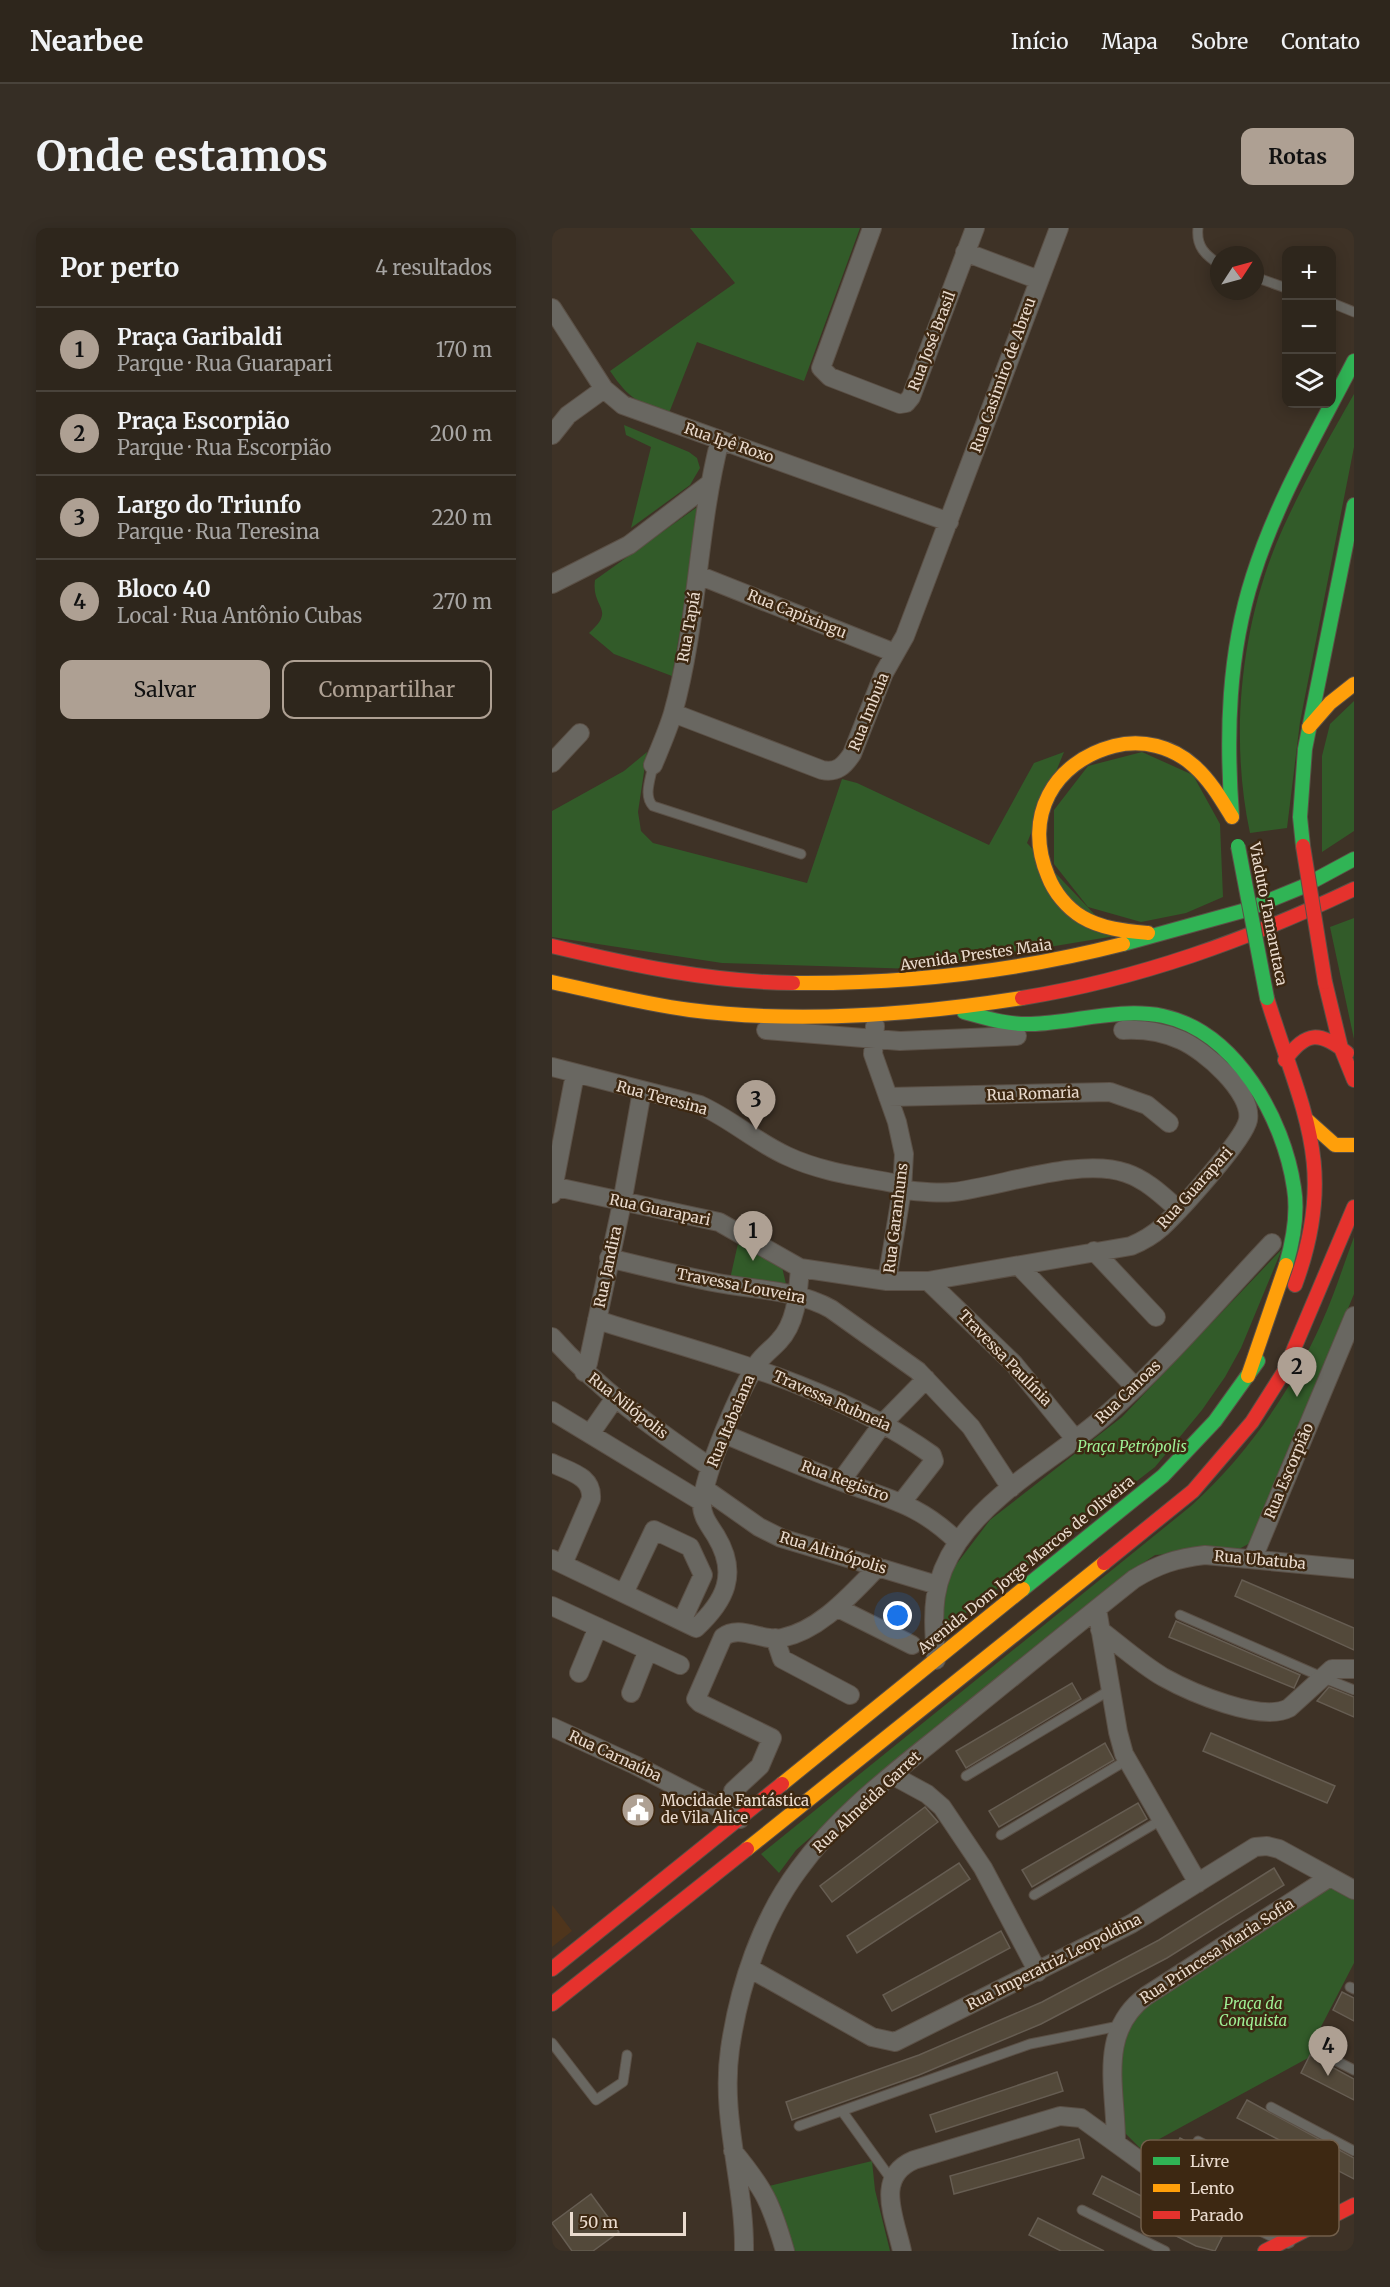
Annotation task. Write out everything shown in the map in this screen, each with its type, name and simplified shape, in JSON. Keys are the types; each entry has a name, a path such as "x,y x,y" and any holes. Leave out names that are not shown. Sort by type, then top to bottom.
{"main road":[{"path":"1235,832 1229,724 1236,647 1244,605 1280,511 1354,362"},
{"path":"1354,505 1326,653 1309,727 1300,817 1324,982 1341,1048 1354,1080"},
{"path":"1326,653 1350,595"},
{"path":"1309,727 1330,703 1354,684"},
{"path":"1159,934 1099,926 1072,909 1055,890 1038,848 1043,809 1059,776 1086,754 1109,746 1136,742 1161,746 1188,760 1199,770 1235,832"},
{"name":"Viaduto Tamarutaca","path":"1235,832 1267,998"},
{"name":"Avenida Prestes Maia","path":"552,946 649,970 718,979 872,985 945,979 1053,962 1210,922 1255,906 1354,858"},
{"path":"552,982 630,999 735,1014 876,1016 950,1009 1117,979 1236,943 1354,889"},
{"path":"1332,900 1354,899"},
{"name":"Avenida Dom Jorge Marcos de Oliveira","path":"552,1969 741,1819 1163,1476 1215,1421 1267,1348 1290,1301 1306,1253 1312,1222 1314,1154 1307,1120 1285,1060 1267,998"},
{"path":"950,1009 1011,1024 1118,1014 1163,1017 1179,1021 1205,1034 1242,1070 1280,1131 1294,1173 1296,1203 1296,1227 1287,1271 1248,1376"},
{"path":"1285,1060 1300,1041 1313,1036 1331,1039 1354,1059"},
{"path":"1307,1120 1335,1145 1354,1145"},
{"path":"552,2004 1073,1590 1193,1491 1252,1422 1285,1370 1354,1207"},
{"path":"1339,2212 1354,2205"},
{"path":"1265,2251 1293,2236"}],"street":[{"name":"Rua José Brasil","path":"872,228 822,364 822,372 897,403 906,403 975,228"},
{"name":"Rua Casimiro de Abreu","path":"949,522 1059,228"},
{"path":"965,252 1039,280"},
{"name":"Rua Ipê Roxo","path":"552,308 604,389 615,399 638,411 949,522"},
{"path":"552,435 568,415 604,389"},
{"name":"Rua Tapiá","path":"654,765 673,713 698,575 708,485 720,440"},
{"path":"552,584 629,545 708,485"},
{"name":"Rua Imbuia","path":"673,713 822,770 834,771 845,764 852,754 884,673 905,636 949,522"},
{"name":"Rua Capixingu","path":"698,575 895,653"},
{"path":"552,763 580,733"},
{"name":"Rua Guarapari","path":"553,1189 719,1222 800,1268 887,1281 928,1281 1094,1251 1123,1248 1140,1242 1179,1210 1242,1135 1248,1119 1245,1102 1231,1081 1191,1045 1170,1035 1134,1029 931,1040 874,1039 755,1029 741,1024 735,1014"},
{"name":"Rua Garanhuns","path":"876,1016 873,1054 888,1097 903,1154 902,1187 887,1281"},
{"name":"Rua Teresina","path":"552,1067 700,1105 716,1112 759,1143 813,1167 902,1187 952,1192 1074,1169 1096,1168 1134,1177 1154,1189 1179,1210"},
{"path":"553,1189 575,1074"},
{"name":"Rua Jandira","path":"584,1372 622,1203 642,1091"},
{"name":"Rua Romaria","path":"888,1097 1110,1092 1147,1105 1169,1123"},
{"name":"Rua Canoas","path":"936,1660 933,1601 937,1585 958,1542 1011,1488 1076,1440 1135,1387 1272,1243"},
{"path":"1094,1251 1156,1317"},
{"name":"Travessa Louveira","path":"609,1258 717,1283 799,1297 831,1309 926,1378 971,1427 1011,1488"},
{"path":"1019,1266 1135,1387"},
{"name":"Rua Itabaiana","path":"704,1495 710,1467 755,1367 785,1334 799,1297 800,1268"},
{"name":"Travessa Paulínia","path":"928,1281 1014,1364 1076,1440"},
{"name":"Rua Escorpião","path":"1253,1558 1354,1316"},
{"name":"Travessa Rubneia","path":"597,1320 755,1367 884,1422 932,1455 934,1461 902,1502"},
{"name":"Rua Nilópolis","path":"552,1337 584,1372 615,1398 710,1467"},
{"path":"840,1481 884,1422 926,1378"},
{"path":"590,1434 615,1398"},
{"name":"Rua Altinópolis","path":"552,1411 771,1533 804,1546 937,1585"},
{"name":"Rua Registro","path":"724,1434 840,1481 902,1502 929,1516 958,1542"},
{"path":"552,1463 589,1482 591,1499 557,1562 696,1628 720,1602 726,1587 725,1556 703,1514 704,1495"},
{"path":"624,1593 654,1530 690,1547 703,1575 682,1621"},
{"name":"Rua Ubatuba","path":"1167,1561 1205,1556 1253,1558 1354,1569"},
{"name":"Rua Almeida Garret","path":"744,2251 726,2104 730,2048 749,1968 774,1910 797,1870 829,1833 892,1775 1134,1579 1167,1561"},
{"path":"733,1791 760,1766 772,1738 700,1703 696,1694 726,1635 736,1632 775,1638 798,1632 838,1608 878,1567"},
{"path":"552,1606 680,1665"},
{"path":"838,1608 912,1645"},
{"path":"1097,1609 1118,1732 1127,1760 1198,1883"},
{"path":"579,1673 598,1628"},
{"path":"1100,1630 1173,1682 1249,1710 1281,1713 1326,1678 1332,1670 1354,1670"},
{"path":"775,1638 782,1659 850,1695"},
{"path":"631,1693 648,1650"},
{"name":"Rua Carnaúba","path":"552,1727 656,1775 741,1819"},
{"path":"892,1775 927,1794 942,1807 983,1868 1038,1972"},
{"name":"Rua Imperatriz Leopoldina","path":"749,1968 872,2037 887,2042 902,2040 1131,1924 1261,1846 1279,1849 1354,1890"},
{"name":"Rua Princesa Maria Sofia","path":"1116,2142 1113,2046 1119,2026 1127,2012 1146,1996 1330,1876"},
{"path":"902,2251 890,2192 891,2179 897,2169 914,2160 1051,2117 1065,2115 1081,2118 1141,2161"},
{"path":"732,2150 761,2185 785,2251"},
{"path":"1281,2236 1287,2239"}],"lane":[{"path":"1198,228 1200,246 1210,258"},
{"path":"1264,280 1282,286"},
{"path":"1336,305 1354,312"},
{"path":"654,765 647,794 648,801 653,806 801,854"},
{"path":"1180,1615 1354,1690"},
{"path":"966,1776 1110,1690"},
{"path":"1001,1834 1127,1760"},
{"path":"1034,1895 1161,1820"},
{"path":"799,2126 1030,2044 1119,2026"},
{"path":"552,2043 596,2100 623,2082 627,2055"},
{"path":"1315,2049 1354,2070"},
{"path":"1271,2107 1333,2140"},
{"path":"842,2111 891,2179"},
{"path":"1339,2143 1354,2151"},
{"path":"1082,2210 1165,2251"}],"shaded area":[{"path":"552,1905 572,1931 552,1947"}],"green space":[{"path":"690,228 860,228 804,381 697,342 669,413 635,398 617,381 610,371 735,283"},
{"path":"1354,394 1354,447 1300,722 1287,828 1250,833 1240,757 1240,718 1243,678 1257,601 1283,528"},
{"path":"624,425 689,452 697,458 700,468 690,485 631,528 651,447 626,435"},
{"path":"700,505 702,507 672,676 614,654 589,633 597,625 602,613 596,597 595,580"},
{"path":"1354,701 1354,831 1322,852 1322,756 1330,724"},
{"path":"647,752 638,812 641,831 653,843 807,883 842,779 857,783 989,845 1034,763 1064,752 1027,843 1115,936 917,969 722,963 552,937 552,811 624,771"},
{"path":"1142,752 1193,775 1220,824 1223,897 1186,913 1141,922 1088,907 1054,864 1054,810 1088,766"},
{"path":"1354,918 1354,1039 1330,927"},
{"path":"1354,1237 1354,1294 1252,1542 1239,1549 1155,1555 1128,1573 885,1772 796,1850 779,1873 761,1854 1191,1506 1231,1466 1265,1422 1309,1350 1326,1313"},
{"path":"739,1239 782,1267 786,1284 782,1287 730,1279"},
{"name":"Praça Petrópolis","path":"1282,1249 1241,1348 1225,1377 1202,1410 1155,1467 944,1630 944,1592 955,1566 990,1520 1122,1417"},
{"name":"Praça da Conquista","path":"1327,1886 1354,1897 1354,1963 1309,2050 1311,2052 1308,2058 1158,2140 1141,2140 1141,2149 1124,2132 1118,2046 1139,2010"},
{"path":"872,2161 875,2190 890,2251 789,2251 769,2186"}],"building":[{"path":"1242,1580 1354,1628 1354,1650 1235,1596"},
{"path":"1176,1621 1300,1675 1294,1688 1169,1637"},
{"path":"1072,1683 1081,1699 966,1768 956,1751"},
{"path":"1329,1687 1354,1697 1354,1717 1317,1701"},
{"path":"1211,1733 1335,1786 1327,1803 1203,1751"},
{"path":"1105,1743 1114,1760 999,1827 989,1811"},
{"path":"1138,1803 1147,1819 1032,1887 1022,1870"},
{"path":"925,1807 938,1822 832,1902 820,1886"},
{"path":"959,1863 970,1879 857,1953 847,1936"},
{"path":"1274,1868 1284,1885 1167,1958 1041,2024 919,2075 792,2120 786,2102 919,2055 1042,2002 1159,1940"},
{"path":"1001,1931 1010,1948 892,2011 883,1995"},
{"path":"1342,1992 1354,1998 1354,2021 1333,2010"},
{"path":"1310,2055 1354,2079 1354,2100 1301,2073"},
{"path":"1057,2072 1063,2091 936,2132 930,2115"},
{"path":"1247,2100 1321,2140 1279,2140 1237,2118"},
{"path":"1079,2139 1084,2158 954,2194 950,2176"},
{"path":"1339,2150 1354,2158 1354,2179 1339,2171"},
{"path":"1102,2176 1141,2196 1141,2218 1093,2194"},
{"path":"591,2194 619,2232 593,2251 572,2251 552,2223"},
{"path":"1038,2218 1104,2251 1061,2251 1029,2235"},
{"path":"1176,2236 1222,2237 1215,2251 1196,2246"}],"traffic: fast":[{"path":"1232,816 1229,725 1234,665 1245,605 1263,548 1286,493 1354,361"},
{"path":"1303,846 1300,817 1305,749 1354,505"},
{"path":"1238,846 1267,998"},
{"path":"1123,944 1246,910 1302,887 1354,859"},
{"path":"964,1012 997,1021 1022,1024 1113,1014 1146,1014 1163,1016 1189,1025 1213,1040 1234,1059 1252,1082 1280,1134 1294,1188 1295,1207 1293,1236 1286,1265"},
{"path":"1023,1589 1163,1476 1215,1421 1258,1361"}],"traffic: slow":[{"path":"1309,727 1330,703 1354,684"},
{"path":"1148,933 1114,929 1090,921 1071,909 1054,888 1041,854 1039,833 1042,813 1049,795 1060,779 1074,765 1114,746 1135,743 1156,746 1176,753 1200,771 1232,817"},
{"path":"793,983 876,981 959,974 1041,962 1123,944"},
{"path":"552,982 690,1010 773,1016 856,1016 898,1013 1022,998"},
{"path":"1307,1120 1335,1145 1354,1145"},
{"path":"1248,1376 1286,1265"},
{"path":"747,1849 1104,1563"},
{"path":"782,1784 1023,1589"}],"traffic: jam":[{"path":"1303,846 1325,982"},
{"path":"1022,998 1108,980 1192,956 1273,925 1354,889"},
{"path":"552,946 611,960 702,976 793,983"},
{"path":"1325,982 1341,1048 1354,1080"},
{"path":"1267,998 1302,1106 1310,1139 1314,1171 1314,1206 1308,1243 1295,1285"},
{"path":"1285,1060 1300,1044 1314,1037 1329,1041 1347,1053"},
{"path":"1104,1563 1193,1491 1252,1422 1285,1370 1354,1207"},
{"path":"552,1969 782,1784"},
{"path":"552,2004 747,1849"},
{"path":"1339,2213 1354,2205"},
{"path":"1265,2251 1294,2236"}],"place":[{"name":"Largo do Triunfo","path":"756,1130"},
{"name":"Praça Garibaldi","path":"753,1261"},
{"name":"Praça Escorpião","path":"1297,1397"},
{"name":"Mocidade Fantástica de Vila Alice","path":"638,1810"},
{"name":"Bloco 40","path":"1328,2076"}]}
